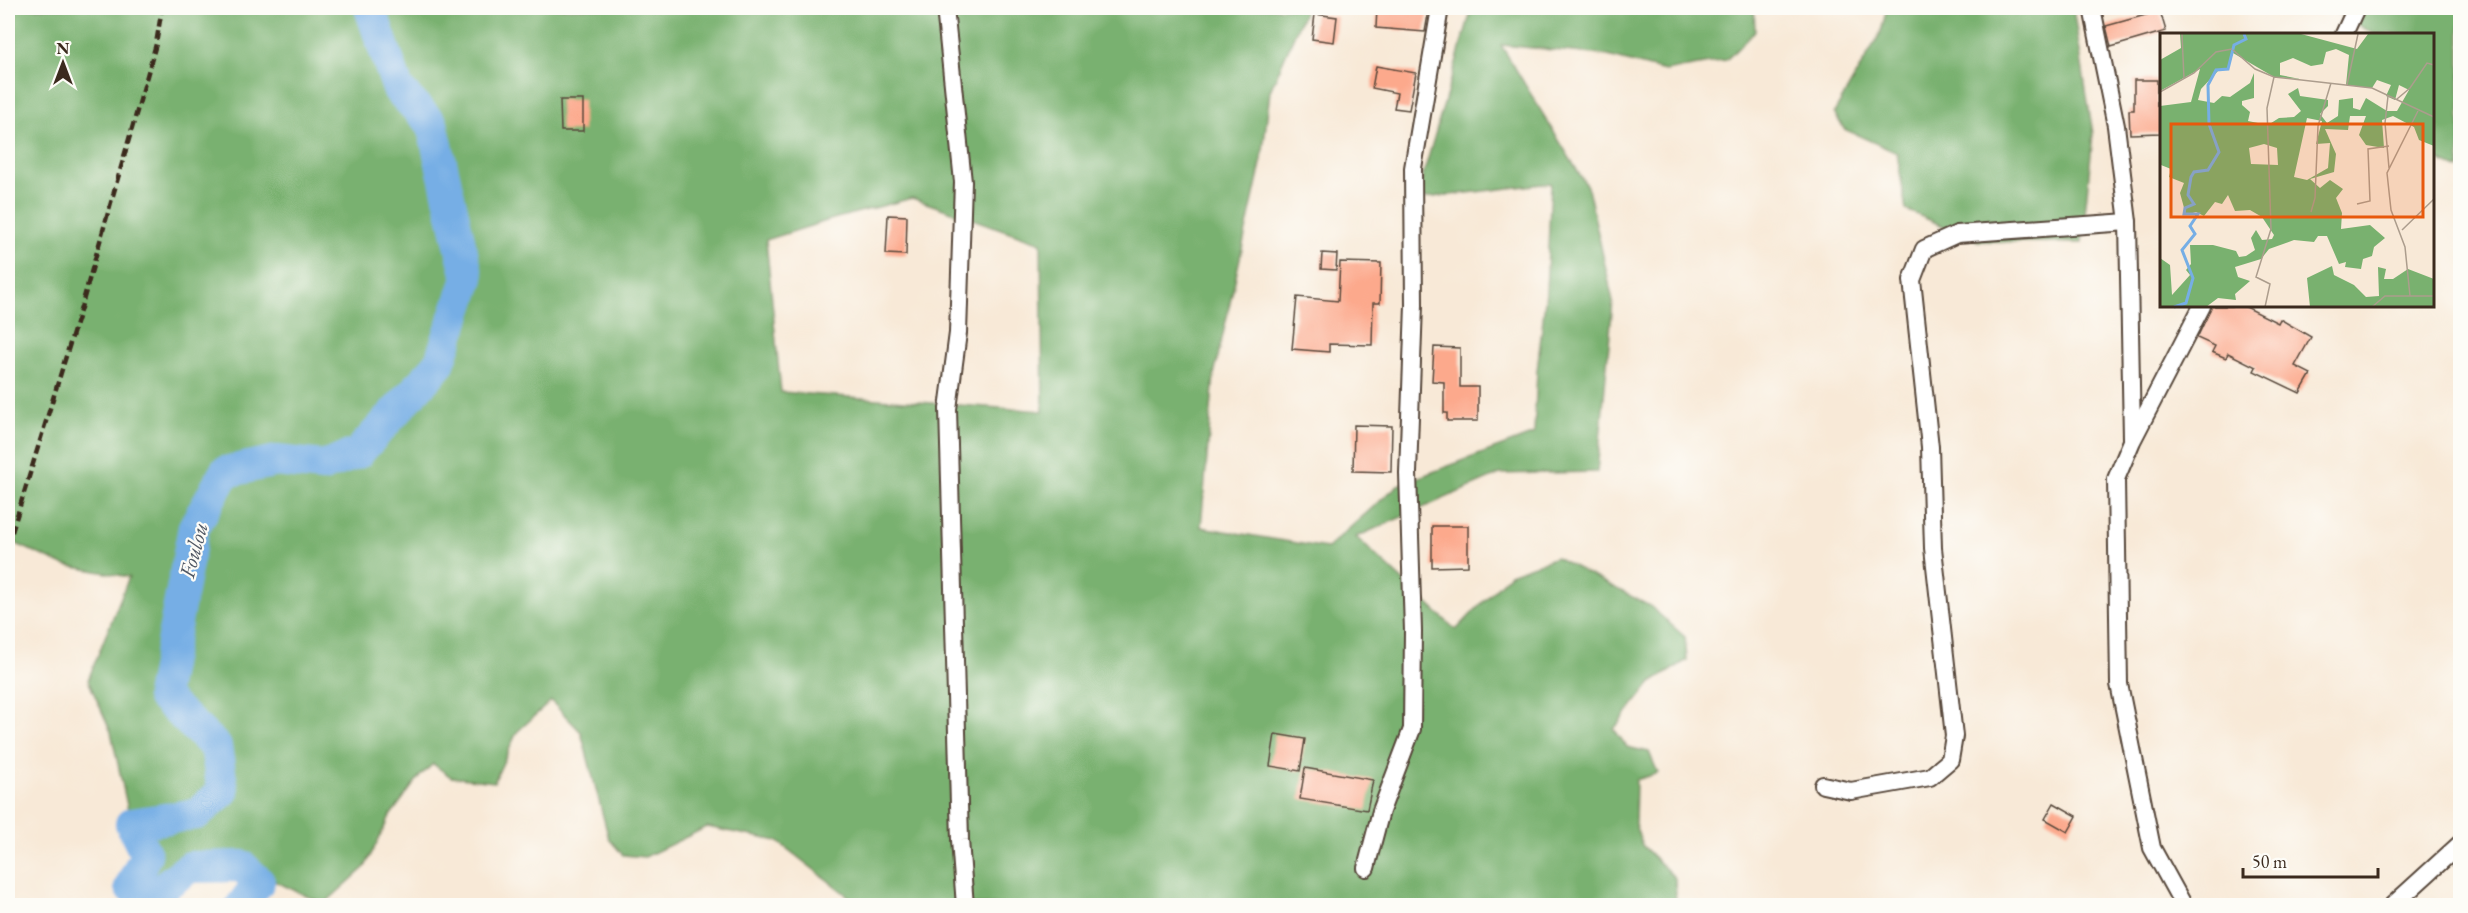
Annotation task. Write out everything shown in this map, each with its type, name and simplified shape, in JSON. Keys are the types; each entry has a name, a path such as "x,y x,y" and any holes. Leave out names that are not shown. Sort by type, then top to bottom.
{"street":[{"path":"945,8 963,182 958,333 948,409 960,840 965,906"},
{"path":"1366,868 1381,811 1412,729 1413,631 1408,473 1414,305 1413,168 1440,8"},
{"path":"2092,8 2116,126 2128,222 2132,441"},
{"path":"2344,33 2356,8"},
{"path":"1823,785 1851,791 1929,777 1950,760 1954,736 1932,548 1930,447 1912,280 1924,249 1957,234 2128,222"},
{"path":"2184,906 2152,848 2120,684 2116,479 2132,441 2201,308"},
{"path":"2392,906 2460,844"}],"green space":[{"path":"8,8 936,8 953,10 957,8 1306,8 1270,91 1262,159 1214,375 1201,527 1327,548 1398,485 1534,434 1537,371 1546,292 1551,183 1416,199 1472,8 1754,8 1755,31 1726,60 1665,71 1604,55 1501,45 1588,188 1613,301 1597,472 1500,474 1356,537 1456,630 1510,574 1556,557 1650,606 1685,637 1687,660 1651,683 1614,729 1627,747 1649,752 1658,773 1636,780 1635,824 1642,845 1675,878 1676,905 877,905 852,899 777,841 707,827 645,857 623,855 609,839 581,732 551,701 517,732 494,782 451,777 433,764 419,777 390,816 365,867 324,904 242,866 190,867 147,899 130,887 146,855 131,824 111,732 88,680 129,577 63,565 8,540","holes":["912,198 1041,243 1043,411 781,392 766,240"]},
{"path":"1887,8 2073,8 2093,134 2082,243 1978,241 1906,210 1897,153 1844,129 1834,113 1881,32"},
{"path":"2329,8 2460,8 2460,170 2435,158 2435,33 2372,33"}],"building":[{"path":"1377,8 1429,9 1425,32 1376,28"},
{"path":"2160,11 2166,31 2111,47 2106,26"},
{"path":"1315,14 1337,17 1334,42 1312,39"},
{"path":"1376,66 1416,73 1409,110 1394,108 1397,93 1372,88"},
{"path":"2134,80 2157,80 2160,133 2130,134 2129,110 2134,110"},
{"path":"560,100 583,100 583,131 561,131"},
{"path":"888,215 907,216 906,255 886,254"},
{"path":"1322,253 1337,254 1336,270 1321,269"},
{"path":"1340,262 1381,263 1380,303 1373,303 1372,345 1329,344 1329,352 1292,349 1297,297 1338,301"},
{"path":"2211,308 2248,308 2278,323 2280,319 2311,337 2295,366 2311,374 2300,393 2254,371 2256,367 2228,353 2226,358 2212,352 2215,346 2197,338"},
{"path":"1434,347 1460,348 1460,387 1478,387 1478,421 1447,421 1447,413 1444,413 1444,382 1432,381"},
{"path":"1354,425 1392,426 1391,472 1353,471"},
{"path":"1432,526 1468,526 1468,566 1432,567"},
{"path":"1275,734 1305,739 1300,771 1270,766"},
{"path":"1305,768 1373,780 1367,810 1300,799"},
{"path":"2054,803 2077,816 2068,832 2045,819"}],"waterway":[{"name":"Foulou","path":"241,906 259,882 242,866 190,867 147,899 130,887 146,855 131,824 197,814 223,791 216,747 162,696 194,527 225,472 277,461 323,466 358,453 439,364 468,278 432,124 398,89 370,8"}],"railway":[{"path":"8,545 83,301 156,44 162,8"}]}
